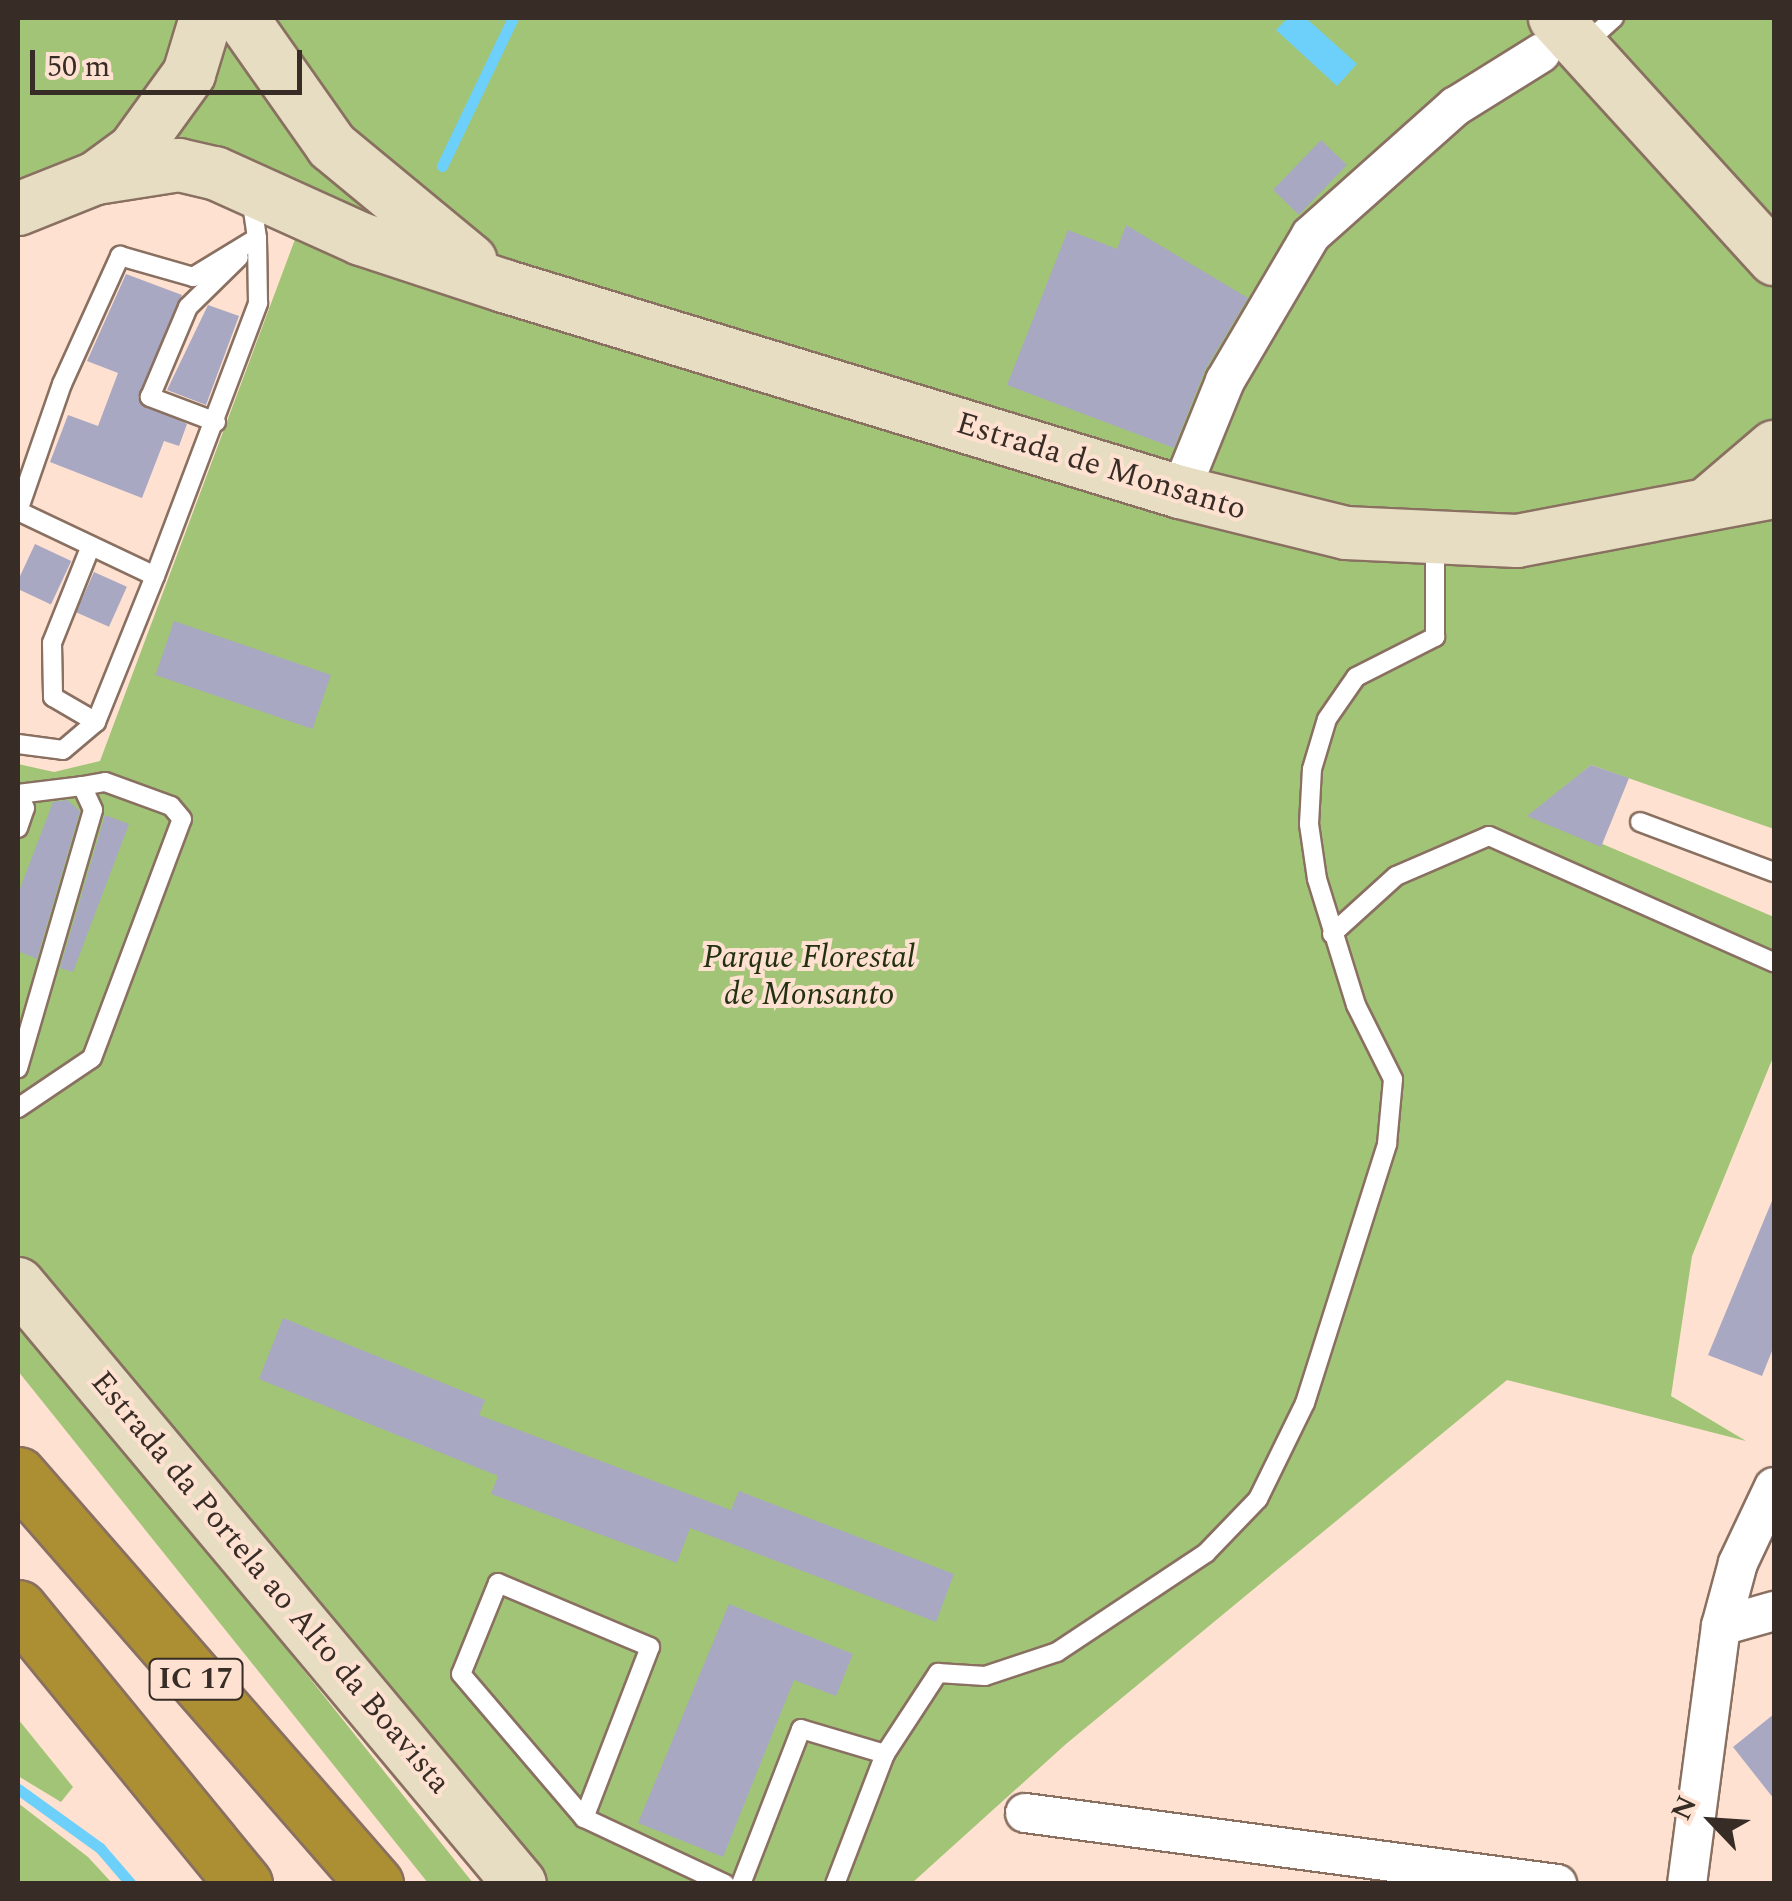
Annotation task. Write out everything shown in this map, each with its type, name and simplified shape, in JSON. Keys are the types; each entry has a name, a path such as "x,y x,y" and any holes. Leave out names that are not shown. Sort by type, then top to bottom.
{"highway":[{"name":"IC 17","path":"18,1475 375,1884"},
{"name":"IC 17","path":"18,1608 91,1688 244,1884"},
{"path":"18,1640 91,1688"}],"street":[{"path":"18,237 56,195 165,114 189,74 206,18"},
{"name":"Estrada de Monsanto","path":"242,18 332,146 504,286"},
{"path":"1180,492 1225,381 1311,235 1456,106 1573,34 1774,259"},
{"name":"Estrada de Monsanto","path":"56,195 179,165 250,186 361,239 504,286 1180,492 1346,532 1517,541 1712,500 1774,492"},
{"name":"Estrada de Monsanto","path":"1712,500 1774,447"},
{"name":"Estrada da Portela ao Alto da Boavista","path":"18,1284 520,1884"},
{"path":"1687,1884 1721,1626 1738,1563 1774,1487"},
{"path":"1721,1626 1774,1612"},
{"path":"1025,1812 1557,1884"}],"lane":[{"path":"18,744 63,750 96,722 216,422 258,304 250,186"},
{"path":"216,422 150,398 188,308 256,238"},
{"path":"154,576 18,511 62,384 120,256 193,276 256,238"},
{"path":"835,1884 884,1754 938,1673 985,1676 1057,1652 1206,1554 1258,1499 1305,1404 1387,1144 1393,1079 1332,934 1309,824 1312,769 1327,719 1356,677 1435,637 1435,539"},
{"path":"90,548 52,643 52,697 96,722"},
{"path":"18,828 25,808 18,794 105,782 171,806 182,819 92,1058 18,1108"},
{"path":"18,1068 93,810 82,786"},
{"path":"1640,822 1774,872"},
{"path":"1332,934 1396,876 1489,836 1774,962"},
{"path":"584,1818 650,1646 498,1584 461,1674 584,1818 724,1884"},
{"path":"741,1884 801,1730 884,1754"}],"green space":[{"name":"Parque Florestal de Monsanto","path":"18,18 1774,18 1774,829 1591,765 1532,814 1774,917 1774,1055 1692,1256 1671,1396 1746,1441 1507,1380 1066,1744 912,1883 536,1883 18,1274 18,764 54,772 100,761 297,234 224,169 18,212"},
{"path":"18,1327 226,1573 473,1883 428,1883 18,1371"},
{"path":"18,1719 73,1787 61,1802 18,1776"},
{"path":"18,1803 88,1857 112,1883 18,1883"}],"water":[{"path":"1288,18 1306,18 1357,64 1337,86 1276,30"}],"building":[{"path":"1321,140 1347,165 1299,215 1273,190"},
{"path":"1126,225 1248,298 1205,370 1174,448 1007,385 1068,230 1117,249"},
{"path":"126,274 182,295 138,398 187,424 179,446 164,441 142,498 50,462 68,415 98,426 118,373 87,361"},
{"path":"208,305 239,316 206,405 167,390"},
{"path":"35,544 71,561 51,604 18,589 18,580"},
{"path":"94,572 127,587 109,627 76,612"},
{"path":"174,621 331,675 312,729 155,675"},
{"path":"1591,765 1629,778 1601,847 1527,816"},
{"path":"67,800 80,811 37,959 18,951 18,894 53,802"},
{"path":"105,815 129,824 73,972 60,968"},
{"path":"1774,1196 1774,1346 1762,1376 1708,1355"},
{"path":"283,1318 485,1400 479,1415 731,1510 739,1491 954,1574 936,1622 690,1528 677,1563 491,1494 498,1476 259,1379"},
{"path":"729,1604 853,1654 836,1696 794,1680 723,1857 638,1823"},
{"path":"1774,1714 1774,1799 1733,1747"}],"waterway":[{"path":"442,166 513,18"},
{"path":"18,1789 100,1848 131,1884"}]}
